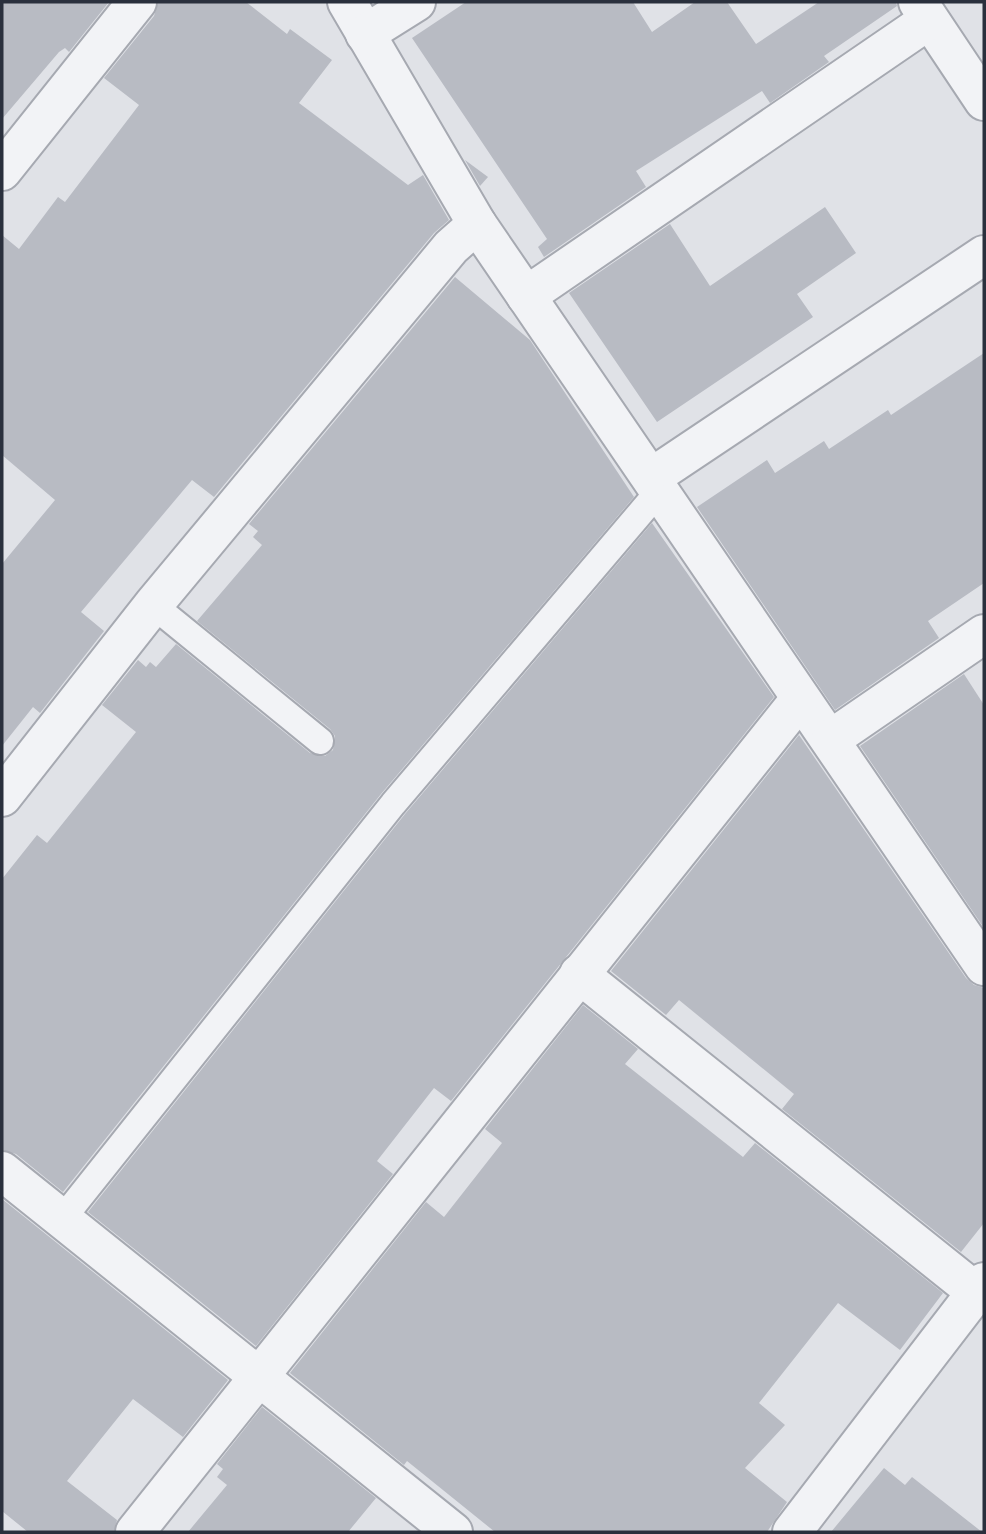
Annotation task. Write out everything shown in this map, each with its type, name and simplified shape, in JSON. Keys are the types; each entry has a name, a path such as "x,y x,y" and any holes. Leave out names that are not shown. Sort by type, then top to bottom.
{"street":[{"path":"2,171 137,2"},
{"path":"416,2 356,18 477,224 526,296 659,478 800,699 831,739 984,966"},
{"path":"526,296 923,11 984,101"},
{"path":"2,797 153,605 452,247 477,224"},
{"path":"659,478 984,255"},
{"path":"831,739 984,634"},
{"path":"135,1532 800,699"},
{"path":"579,974 980,1287 792,1532"},
{"path":"2,1171 453,1532"}],"lane":[{"path":"63,1218 659,478"},
{"path":"153,605 320,741"}],"building":[{"path":"2,2 109,2 69,52 65,48 59,52 2,119"},
{"path":"158,2 246,2 287,34 290,29 332,60 299,103 408,185 423,175 449,220 434,233 214,497 192,480 81,612 104,631 40,713 33,707 2,746 2,564 55,500 2,455 2,235 19,249 58,197 65,202 139,105 104,78 154,16"},
{"path":"466,2 633,2 652,32 695,2 727,2 756,44 819,2 896,2 897,6 824,56 829,62 770,103 762,91 636,171 646,187 544,257 538,247 547,239 412,38"},
{"path":"465,160 488,177 480,186"},
{"path":"825,207 856,253 797,294 813,317 657,422 569,293 670,224 710,286"},
{"path":"455,277 530,340 634,497 381,794 63,1192 16,1154 2,1150 2,879 37,835 47,843 136,732 102,705 138,660 146,667 150,662 156,667 176,644 310,753 325,756 333,750 335,736 330,729 197,621 262,545 253,537 258,531 249,524"},
{"path":"984,353 984,583 928,621 939,638 835,710 697,507 767,460 775,473 824,441 829,449 888,410 891,415"},
{"path":"652,523 774,697 451,1101 434,1088 377,1161 393,1174 256,1346 88,1212 405,814"},
{"path":"964,674 984,705 984,928 860,746"},
{"path":"799,735 966,978 974,985 984,988 984,1223 961,1252 782,1109 794,1094 679,1000 666,1015 611,971"},
{"path":"583,1005 638,1049 625,1064 743,1157 755,1143 943,1293 900,1350 838,1303 759,1403 785,1425 745,1468 787,1502 767,1532 495,1532 407,1461 404,1465 290,1373 426,1202 444,1217 502,1143 485,1129"},
{"path":"2,1199 228,1380 183,1437 133,1399 67,1481 117,1520 114,1532 28,1532 2,1511"},
{"path":"262,1407 376,1498 348,1532 188,1532 227,1485 217,1477 223,1469 217,1464"},
{"path":"884,1468 905,1485 912,1477 982,1532 831,1532"}]}
